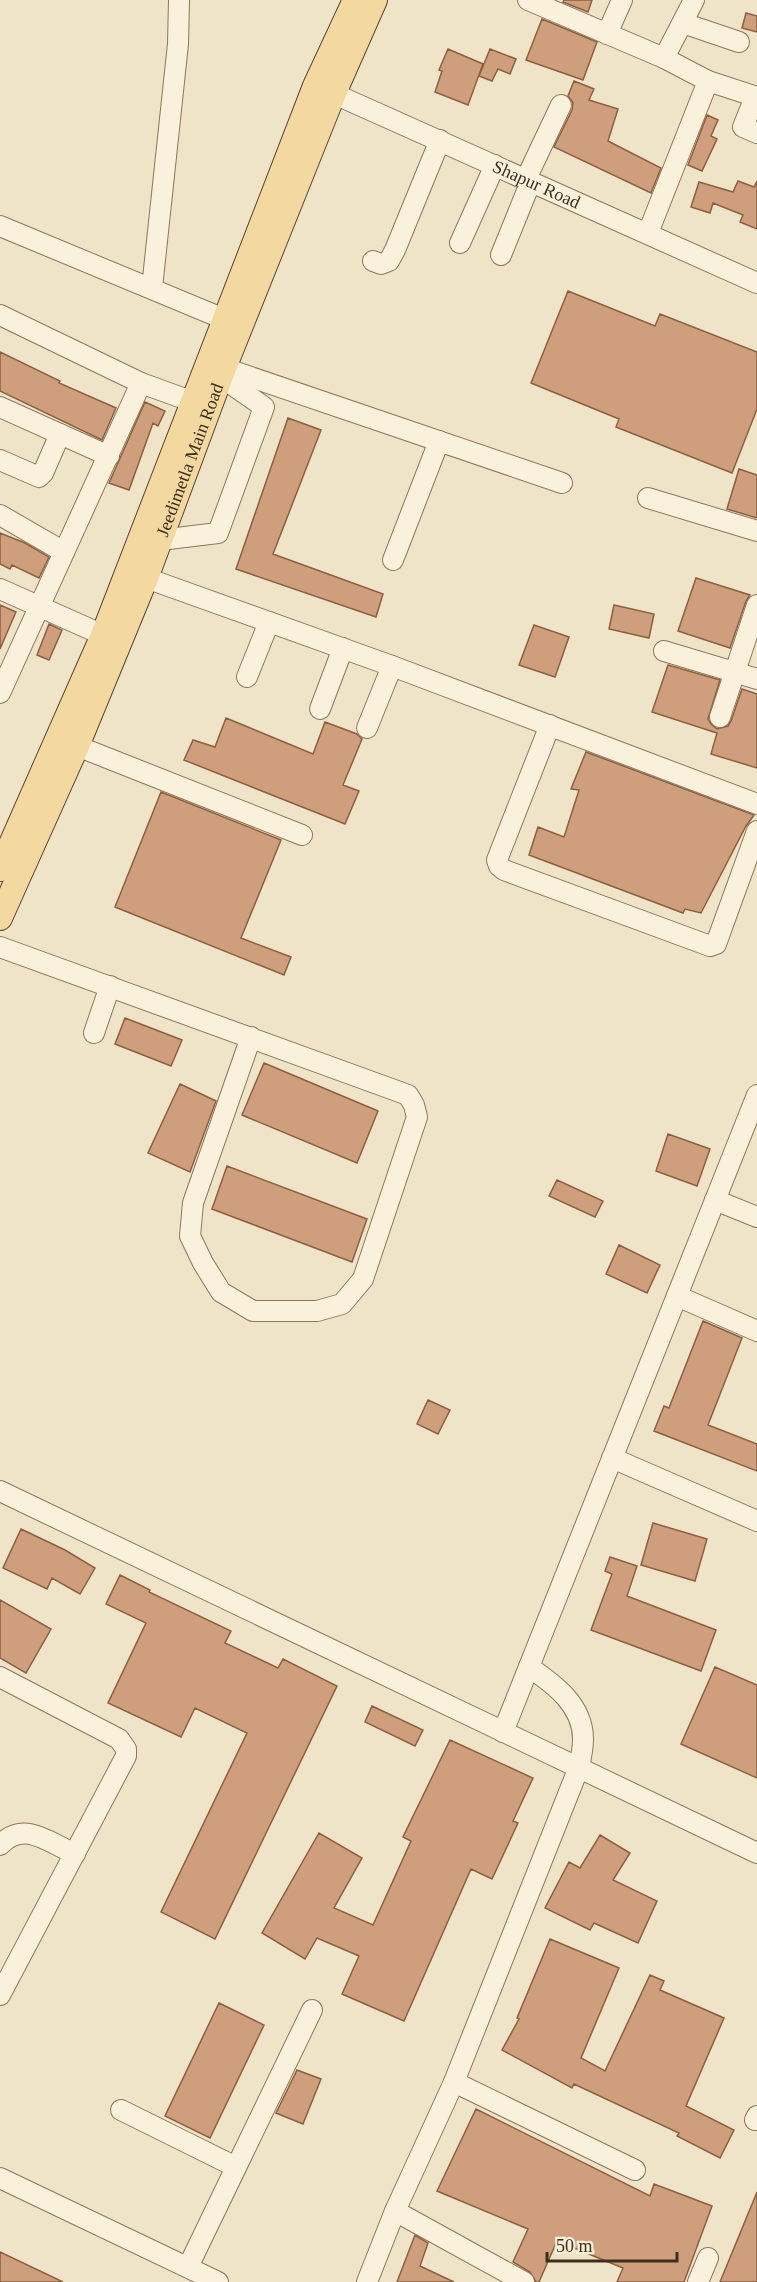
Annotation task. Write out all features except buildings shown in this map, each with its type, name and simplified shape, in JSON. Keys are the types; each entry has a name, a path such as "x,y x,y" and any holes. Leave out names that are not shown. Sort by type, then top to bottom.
{"main road":[{"name":"Jeedimetla Main Road","path":"0,869 201,405 222,373 355,0"},
{"name":"Jeedimetla Main Road","path":"0,918 77,746 146,578 160,540 201,405 224,319 325,89 375,0"}],"street":[{"path":"152,288 178,44 179,0"},
{"path":"529,0 664,58 708,81 756,97 743,127 757,132"},
{"path":"607,34 622,0"},
{"path":"664,58 694,0"},
{"path":"683,23 739,42"},
{"path":"648,233 708,81"},
{"name":"Shapur Road","path":"325,89 757,283"},
{"path":"501,255 529,180 561,105"},
{"path":"373,261 381,264 389,261 440,140"},
{"path":"460,243 495,165"},
{"path":"0,226 224,319"},
{"path":"0,315 141,383 201,405"},
{"path":"222,373 439,441 561,483"},
{"path":"160,540 218,533 264,407 222,373"},
{"path":"0,693 141,383"},
{"path":"0,407 109,456"},
{"path":"0,460 39,477 43,473 60,434"},
{"path":"393,560 439,441"},
{"path":"648,498 757,531"},
{"path":"0,515 64,552"},
{"path":"146,578 392,666 757,804"},
{"path":"0,589 103,635"},
{"path":"720,717 757,605"},
{"path":"247,677 269,621"},
{"path":"320,709 343,648"},
{"path":"664,651 757,679"},
{"path":"367,728 392,666"},
{"path":"550,725 497,860 499,866 504,870 710,946 716,944 757,831"},
{"path":"77,746 303,835"},
{"path":"0,946 251,1036 404,1092 411,1099 417,1117 363,1280 342,1304 317,1311 253,1311 221,1292 190,1236 193,1203 251,1036"},
{"path":"94,1033 110,986"},
{"path":"503,1732 757,1095"},
{"path":"715,1200 757,1217"},
{"path":"677,1296 757,1331"},
{"path":"612,1458 757,1521"},
{"path":"0,1491 757,1853"},
{"path":"367,2282 395,2211 453,2082 579,1767 583,1738 580,1719 570,1701 557,1686 529,1667"},
{"path":"0,1677 119,1739 126,1749 126,1756 0,1995"},
{"path":"0,1845 17,1832 28,1832 75,1854"},
{"path":"188,2267 312,2010"},
{"path":"453,2082 635,2170"},
{"path":"121,2110 237,2167"},
{"path":"0,2178 218,2282"},
{"path":"395,2211 524,2282"},
{"path":"698,2282 708,2258"}]}
